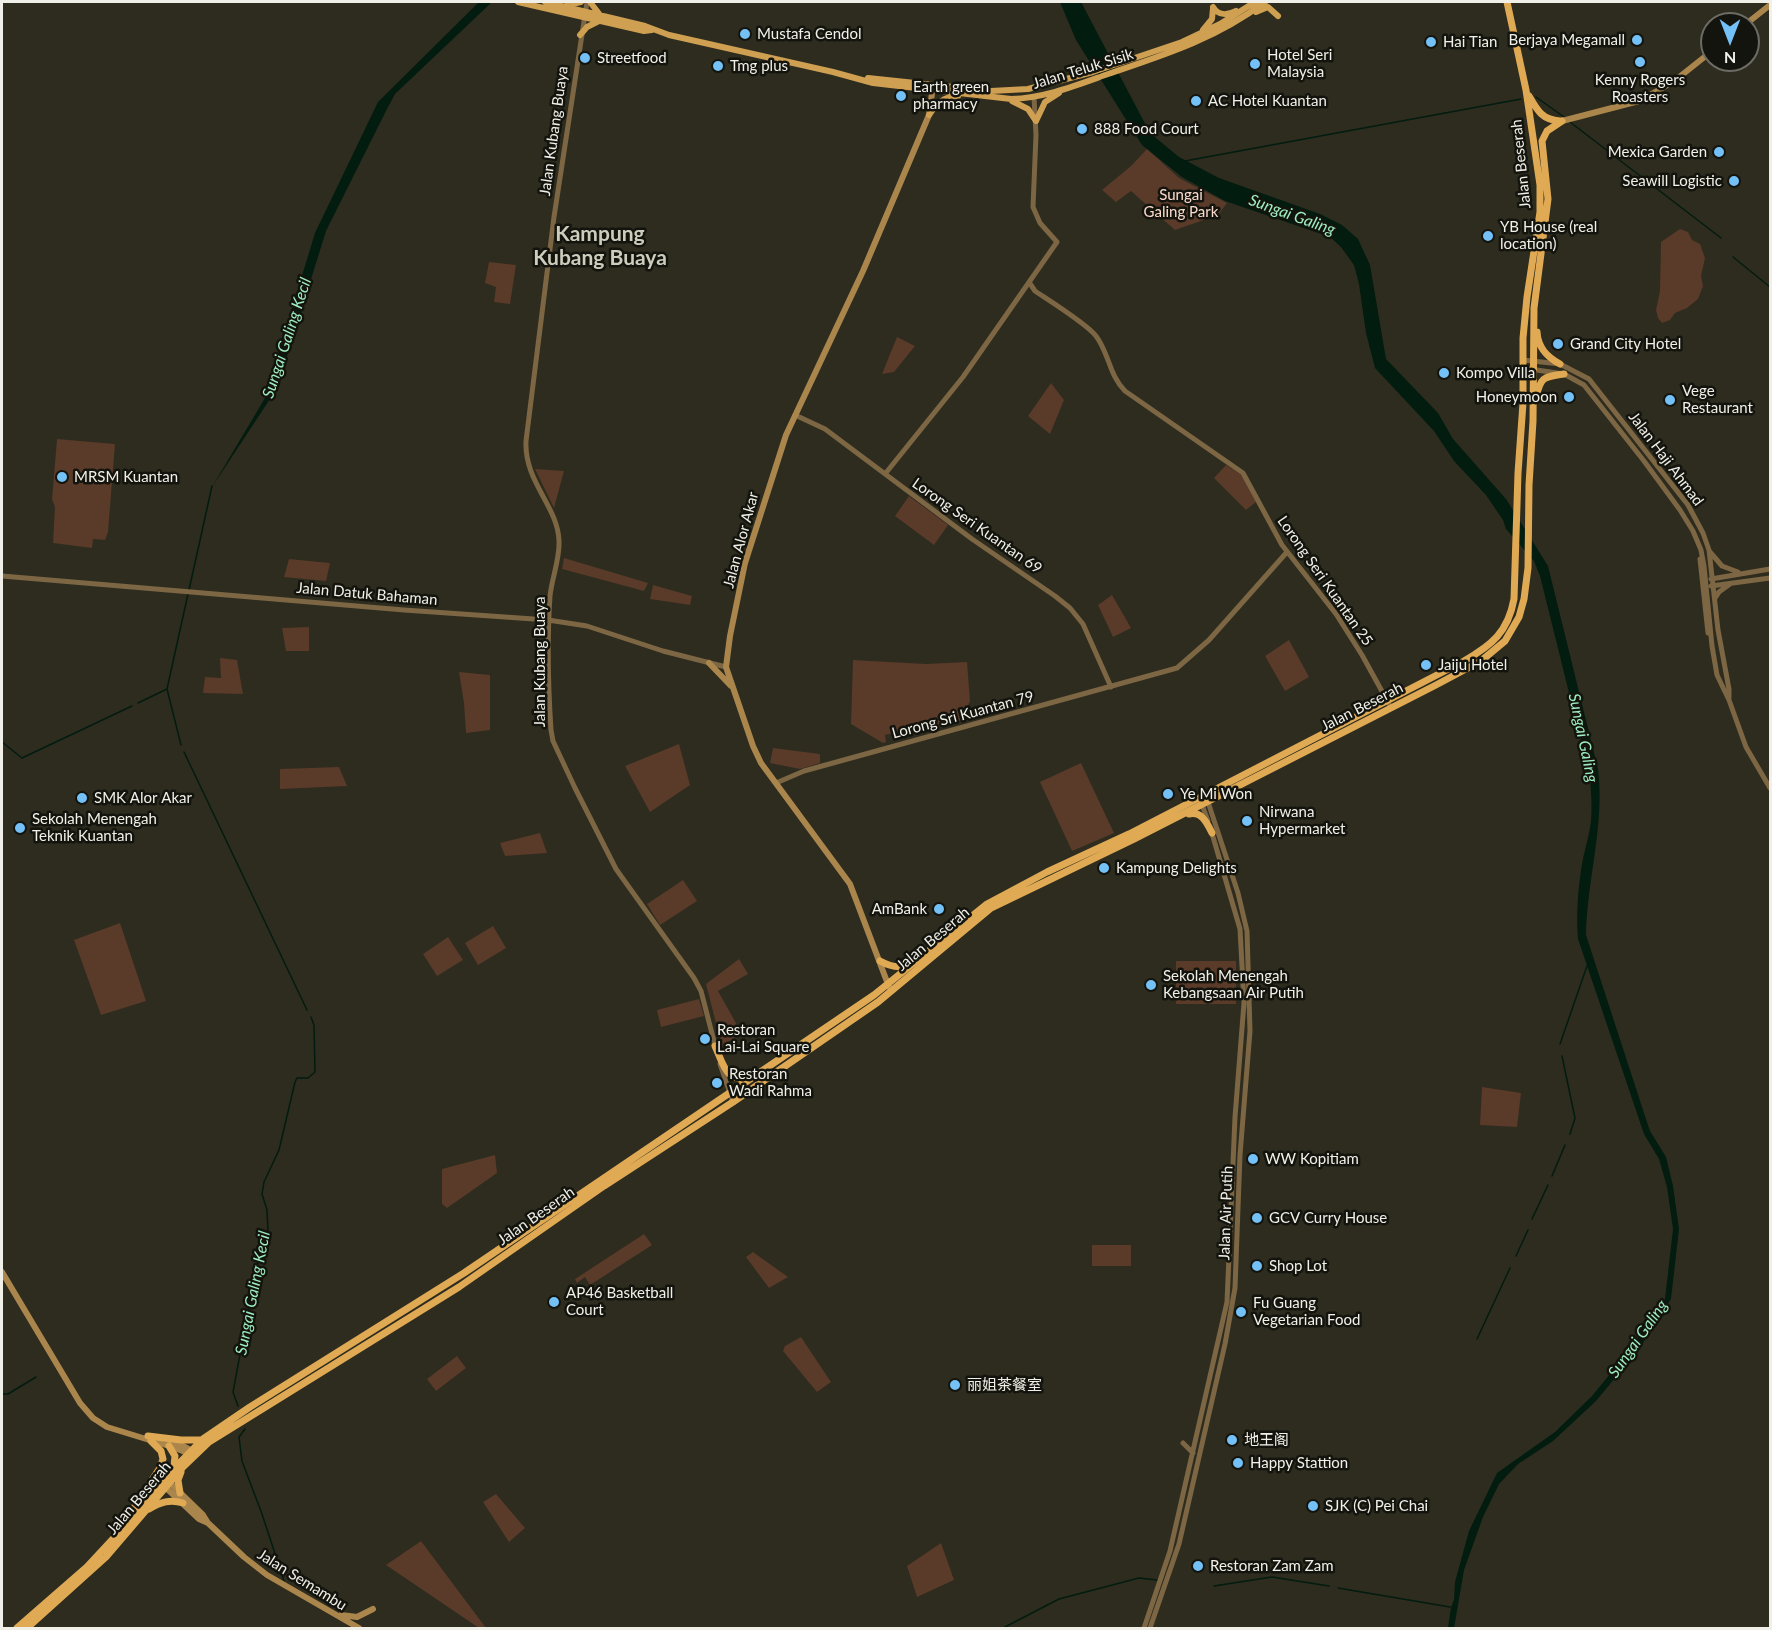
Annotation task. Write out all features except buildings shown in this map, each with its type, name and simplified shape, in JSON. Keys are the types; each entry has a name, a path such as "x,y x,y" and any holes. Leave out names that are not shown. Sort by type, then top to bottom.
{"highway":[{"name":"Jalan Beserah","path":"27,1629 106,1557 144,1512 173,1469 192,1453 459,1287 604,1186 733,1102 890,988 991,908 1177,817 1387,700 1477,654 1499,636 1511,615 1514,599 1527,297 1540,212 1540,185 1526,90 1507,2"},
{"path":"1526,90 1538,112 1544,118 1564,121"},
{"name":"Jalan Beserah","path":"17,1629 101,1552 165,1482 183,1467 203,1440 250,1407 447,1284 750,1079 890,988 914,962 980,908 1003,894 1204,800 1391,708 1481,661 1505,641 1519,617 1524,599 1528,558 1534,409 1534,309 1548,199 1542,146 1544,135 1564,121"},
{"path":"1534,309 1540,346 1550,359 1560,364"},
{"path":"1534,409 1540,382 1549,376 1564,374"},
{"path":"1177,817 1192,813 1198,814 1205,820 1212,833"},
{"path":"880,960 897,967 914,962"},
{"path":"715,1046 728,1073 736,1078 750,1079"},
{"path":"150,1439 203,1440"},
{"path":"101,1552 136,1505 162,1463 161,1451 150,1439"},
{"path":"169,1446 175,1456 173,1469"},
{"path":"180,1493 178,1480 183,1467"},
{"path":"144,1512 165,1501 183,1503"}],"main road":[{"path":"518,2 584,14"},
{"path":"545,2 561,5 584,14"},
{"path":"561,5 581,2"},
{"path":"580,35 600,18 588,2"},
{"name":"Jalan Teluk Sisik","path":"584,14 644,31 653,30 858,78 1003,99 1034,97 1070,87 1094,75 1204,39 1242,19 1265,2"},
{"path":"1211,4 1216,12 1227,14 1252,3"},
{"name":"Jalan Teluk Sisik","path":"1126,64 1220,24 1252,3"},
{"path":"1195,36 1210,23 1214,14 1211,4"},
{"path":"1242,19 1268,8 1278,16 1275,5"},
{"path":"1564,121 1639,101 1658,92 1700,60"},
{"name":"Jalan Teluk Sisik","path":"933,88 1028,90 1094,75"},
{"path":"1034,97 1038,91 1058,82"},
{"path":"1003,99 1025,107 1036,121 1044,102 1070,87"},
{"name":"Jalan Alor Akar","path":"890,988 850,884 761,763 726,668 745,563 777,458 863,271 929,115 933,88"},
{"path":"929,115 944,99 974,95"},
{"path":"709,663 733,688"},
{"path":"2,1272 87,1413 107,1427 192,1453"},
{"path":"150,1439 192,1453"},
{"name":"Jalan Semambu","path":"165,1482 180,1493 203,1515 208,1523 261,1571 359,1629"},
{"name":"Jalan Semambu","path":"165,1482 199,1519 208,1523"},
{"path":"318,1606 351,1618 373,1609"}],"street":[{"name":"Jalan Kubang Buaya","path":"588,2 580,35 554,217 526,441 528,466 554,520 558,534 559,552 551,590 548,620 553,741 616,869 701,991 733,1102"},
{"path":"885,474 963,377 1057,242 1040,223 1034,212 1036,121 1034,97"},
{"name":"Lorong Seri Kuantan 25","path":"1029,282 1035,291 1094,333 1114,377 1125,391 1243,473 1287,552 1336,614 1391,708"},
{"name":"Jalan Haji Ahmad","path":"1523,364 1533,360 1560,364 1579,372 1598,388 1688,505 1703,532 1709,550 1722,653 1730,689 1729,700"},
{"name":"Jalan Haji Ahmad","path":"1523,364 1533,369 1564,374 1584,385 1680,510 1698,540 1703,556 1712,646"},
{"name":"Lorong Seri Kuantan 69","path":"795,415 825,429 972,539 1070,608 1083,624 1111,687"},
{"name":"Jalan Haji Ahmad","path":"1698,540 1706,624 1720,684 1729,700 1746,747 1770,788"},
{"path":"1709,550 1726,569 1746,572"},
{"name":"Lorong Sri Kuantan 79","path":"776,783 804,771 1177,668 1199,650 1287,552"},
{"path":"1706,579 1770,569"},
{"name":"Jalan Datuk Bahaman","path":"2,576 548,620 587,626 726,668"},
{"path":"1707,587 1770,578"},
{"path":"1715,599 1719,592 1731,583"},
{"name":"Jalan Air Putih","path":"1144,1629 1170,1551 1227,1302 1236,1117 1243,1029 1240,929 1204,800"},
{"name":"Jalan Air Putih","path":"1150,1629 1179,1544 1235,1292 1240,1155 1251,1006 1247,931 1245,917 1204,800"},
{"path":"1199,1428 1206,1424"},
{"path":"1183,1443 1193,1453"}],"green space":[{"name":"Sungai Galing Park","path":"1147,149 1179,178 1227,203 1218,215 1175,230 1131,191 1116,202 1102,190"},
{"path":"1680,229 1688,232 1692,240 1700,244 1705,258 1701,276 1703,286 1698,299 1687,308 1675,313 1670,320 1662,323 1656,310 1660,291 1661,242"},
{"path":"489,262 516,265 510,304 494,302 496,287 485,283"},
{"path":"897,337 915,346 894,372 882,374"},
{"path":"1051,383 1064,400 1050,434 1028,416"},
{"path":"57,439 115,444 108,532 105,540 93,539 92,548 53,543 55,507 52,499"},
{"path":"1226,465 1243,476 1256,502 1246,510 1214,478"},
{"path":"535,469 564,471 554,508"},
{"path":"909,496 948,525 934,545 895,516"},
{"path":"564,558 648,583 644,591 562,569"},
{"path":"289,559 330,563 326,581 284,577"},
{"path":"653,585 692,596 690,605 650,599"},
{"path":"1112,595 1131,628 1113,637 1098,605"},
{"path":"309,627 309,651 286,651 282,628"},
{"path":"1289,640 1309,677 1285,691 1265,656"},
{"path":"220,658 237,660 243,694 203,693 205,677 221,678"},
{"path":"853,660 926,664 967,662 970,701 962,720 899,739 897,732 885,735 886,742 883,743 851,724"},
{"path":"459,672 490,675 490,730 466,733"},
{"path":"679,744 690,785 650,812 625,766"},
{"path":"773,748 820,754 820,763 800,769 770,763"},
{"path":"1081,763 1114,833 1072,851 1040,782"},
{"path":"339,767 347,786 280,789 280,769"},
{"path":"540,833 547,853 505,856 500,843"},
{"path":"683,880 697,901 660,925 647,904"},
{"path":"120,923 146,1001 101,1015 74,940"},
{"path":"493,926 506,948 478,965 465,943"},
{"path":"448,937 463,960 437,976 423,954"},
{"path":"739,959 748,974 718,991 741,1032 722,1047 706,984"},
{"path":"1176,961 1236,961 1236,1004 1176,1004"},
{"path":"699,999 704,1016 661,1027 657,1010"},
{"path":"1482,1087 1521,1093 1517,1127 1480,1125"},
{"path":"495,1155 497,1173 447,1208 442,1204 442,1169"},
{"path":"644,1234 652,1245 590,1285 585,1277 577,1283 575,1279"},
{"path":"1092,1245 1131,1245 1131,1266 1092,1266"},
{"path":"753,1252 788,1277 769,1288 746,1257"},
{"path":"801,1337 831,1382 817,1392 783,1351 785,1346"},
{"path":"457,1356 466,1368 436,1391 427,1379"},
{"path":"496,1494 525,1528 509,1542 483,1502"},
{"path":"421,1541 486,1628 479,1628 386,1565"},
{"path":"941,1543 954,1580 917,1597 907,1566"}],"water":[{"path":"479,2 492,2 395,94 326,231 279,382 212,487 265,398 315,233 378,102"},
{"name":"Sungai Galing","path":"1060,2 1081,2 1150,133 1179,157 1219,178 1320,214 1342,225 1358,239 1370,265 1386,359 1438,413 1453,439 1506,499 1548,566 1598,769 1600,790 1598,831 1589,893 1586,935 1650,1131 1666,1157 1673,1186 1679,1229 1671,1299 1639,1349 1596,1401 1553,1441 1518,1464 1499,1484 1483,1517 1464,1570 1454,1628 1448,1628 1451,1607 1454,1600 1455,1582 1469,1531 1497,1473 1555,1432 1592,1396 1633,1346 1665,1299 1673,1229 1667,1187 1659,1159 1644,1134 1578,939 1579,882 1592,809 1587,758 1540,576 1534,561 1506,529 1503,520 1486,495 1454,461 1434,431 1375,368 1366,333 1354,265 1341,247 1330,237 1225,201 1182,177 1142,145 1076,40"}],"waterway":[{"path":"1536,97 1564,117"},
{"path":"1185,161 1521,99"},
{"path":"1570,122 1721,238"},
{"path":"1733,257 1770,287"},
{"name":"Sungai Galing Kecil","path":"189,590 212,486"},
{"name":"Sungai Galing Kecil","path":"181,745 167,689 188,594"},
{"path":"138,703 167,689"},
{"path":"2,742 22,758 132,706"},
{"name":"Sungai Galing Kecil","path":"184,752 307,1010"},
{"path":"1560,1044 1587,966"},
{"name":"Sungai Galing Kecil","path":"238,1406 233,1392 256,1269 268,1231 267,1210 262,1194 264,1182 279,1150 295,1082 297,1078 308,1078 315,1072 314,1025 311,1017"},
{"path":"1562,1056 1575,1118 1570,1134"},
{"path":"1552,1176 1565,1145"},
{"path":"1532,1219 1548,1185"},
{"path":"1516,1256 1528,1230"},
{"path":"1477,1339 1510,1268"},
{"path":"2,1394 8,1394 36,1377"},
{"name":"Sungai Galing Kecil","path":"245,1429 239,1437 242,1461 284,1581"},
{"path":"1214,1586 1272,1577 1329,1586"},
{"path":"1003,1628 1059,1599 1139,1578 1157,1580"},
{"path":"1338,1588 1450,1607"}],"place":[{"name":"Mustafa Cendol","path":"745,34"},
{"name":"Berjaya Megamall","path":"1637,40"},
{"name":"Hai Tian","path":"1431,42"},
{"name":"Streetfood","path":"585,58"},
{"name":"Kenny Rogers Roasters","path":"1640,62"},
{"name":"Hotel Seri Malaysia","path":"1255,64"},
{"name":"Tmg plus","path":"718,66"},
{"name":"Earth green pharmacy","path":"901,96"},
{"name":"AC Hotel Kuantan","path":"1196,101"},
{"name":"888 Food Court","path":"1082,129"},
{"name":"Mexica Garden","path":"1719,152"},
{"name":"Seawill Logistic","path":"1734,181"},
{"name":"YB House (real location)","path":"1488,236"},
{"name":"Grand City Hotel","path":"1558,344"},
{"name":"Kompo Villa","path":"1444,373"},
{"name":"Honeymoon","path":"1569,397"},
{"name":"Vege Restaurant","path":"1670,400"},
{"name":"MRSM Kuantan","path":"62,477"},
{"name":"Jaiju Hotel","path":"1426,665"},
{"name":"Ye Mi Won","path":"1168,794"},
{"name":"SMK Alor Akar","path":"82,798"},
{"name":"Nirwana Hypermarket","path":"1247,821"},
{"name":"Sekolah Menengah Teknik Kuantan","path":"20,828"},
{"name":"Kampung Delights","path":"1104,868"},
{"name":"AmBank","path":"939,909"},
{"name":"Sekolah Menengah Kebangsaan Air Putih","path":"1151,985"},
{"name":"Restoran Lai-Lai Square","path":"705,1039"},
{"name":"Restoran Wadi Rahma","path":"717,1083"},
{"name":"WW Kopitiam","path":"1253,1159"},
{"name":"GCV Curry House","path":"1257,1218"},
{"name":"Shop Lot","path":"1257,1266"},
{"name":"AP46 Basketball Court","path":"554,1302"},
{"name":"Fu Guang Vegetarian Food","path":"1241,1312"},
{"name":"丽姐茶餐室","path":"955,1385"},
{"name":"地王阁","path":"1232,1440"},
{"name":"Happy Stattion","path":"1238,1463"},
{"name":"SJK (C) Pei Chai","path":"1313,1506"},
{"name":"Restoran Zam Zam","path":"1198,1566"}],"district":[{"name":"Kampung Kubang Buaya","path":"600,246"}]}
